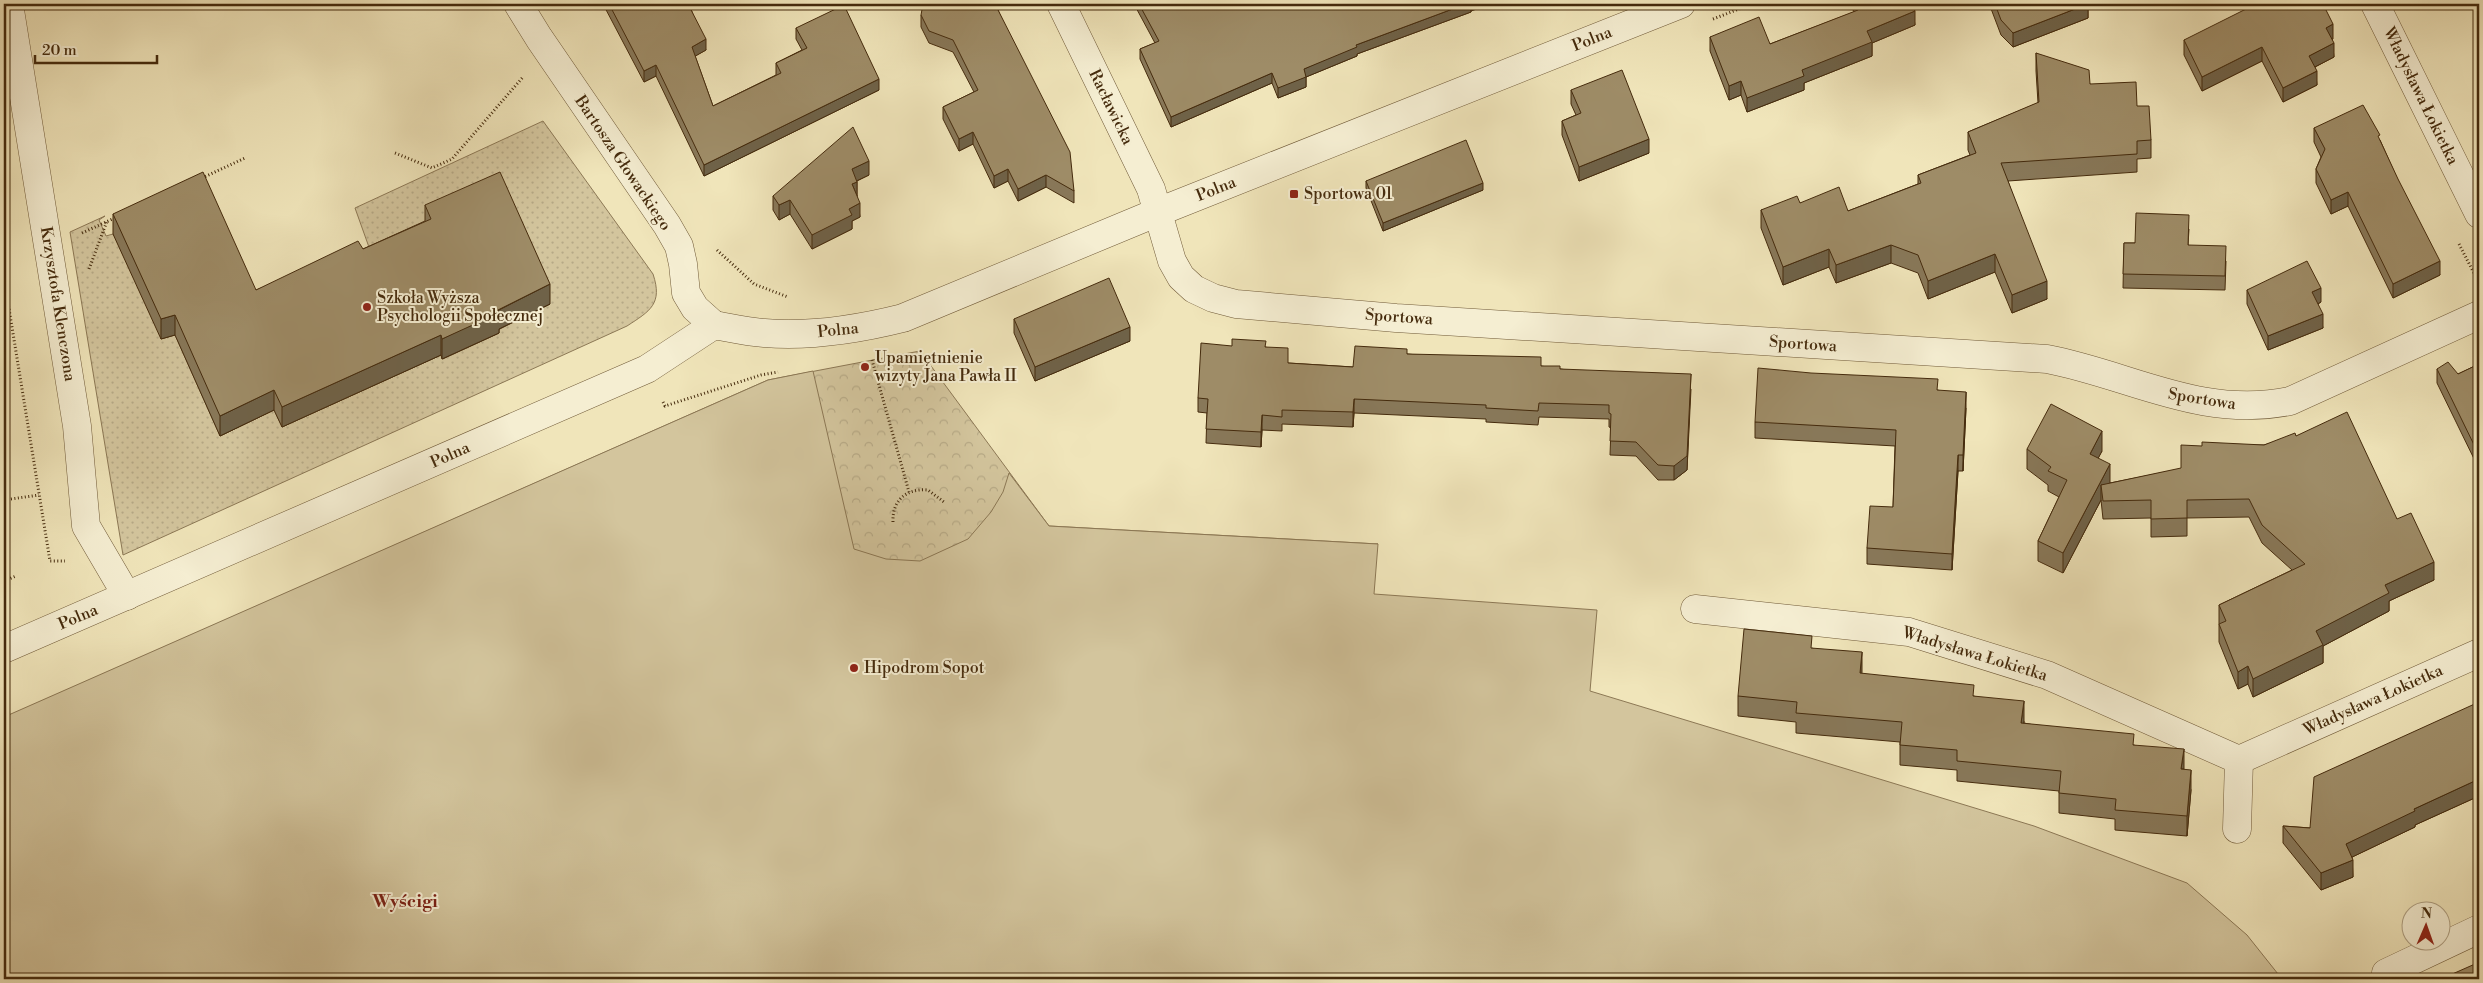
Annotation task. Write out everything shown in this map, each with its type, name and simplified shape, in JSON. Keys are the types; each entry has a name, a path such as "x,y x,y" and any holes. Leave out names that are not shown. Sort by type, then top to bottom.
{"street":[{"name":"Krzysztofa Klenczona","path":"9,4 76,417 86,526 127,596"},
{"name":"Bartosza Głowackiego","path":"518,4 666,225 678,246 684,264 686,293 695,308 714,325"},
{"name":"Racławicka","path":"1061,4 1151,189 1158,212"},
{"name":"Polna","path":"4,649 651,367 714,325 765,333 802,333 870,326 904,318 1158,212 1681,4"},
{"name":"Władysława Łokietka","path":"2375,4 2479,214"},
{"name":"Sportowa","path":"1158,212 1164,239 1181,277 1194,289 1236,304 1396,318 2047,359 2069,363 2174,395 2236,406 2270,405 2290,401 2479,315"},
{"name":"Władysława Łokietka","path":"1695,609 1909,632 2047,675 2238,760 2479,653"},
{"path":"2236,828 2238,760"},
{"path":"2386,973 2479,929"}],"path":[{"path":"396,153 432,168 452,159 529,70"},
{"path":"193,182 245,158"},
{"path":"107,222 124,214"},
{"path":"4,278 50,561 107,562"},
{"path":"870,354 909,492"},
{"path":"893,522 896,504 909,492 928,490 944,502"},
{"path":"4,500 39,495"},
{"path":"4,581 16,576"}],"green space":[{"path":"543,121 653,274 656,293 655,300 648,311 627,326 123,555 70,232 105,216 99,220 106,236 113,234 175,335 220,436 274,410 282,427 441,355 443,359 499,333 498,330 550,304 375,264 355,208"},
{"path":"920,351 1049,526 1378,544 4,718 768,380"},
{"name":"Hipodrom Sopot","path":"813,371 854,549 886,559 920,561 968,539 991,512 1003,492 1009,473 1049,526 1378,544 1374,594 1597,610 1590,691 2034,826 2187,883 2247,935 2282,979 4,979 4,717 768,380"}],"building":[{"path":"609,4 688,4 706,39 692,47 713,106 781,73 776,63 807,48 796,28 844,5 879,79 704,165 656,65 644,71"},
{"path":"923,4 995,4 1070,152 1074,191 1046,175 1018,189 1008,169 994,176 973,132 959,139 943,107 978,90 953,40 929,31 921,15"},
{"path":"1139,4 1211,4 1212,8 1222,4 1269,4 1271,7 1282,4 1305,4 1307,9 1322,4 1466,4 1356,45 1357,47 1304,69 1306,77 1278,88 1272,73 1171,117 1140,49 1159,41"},
{"path":"1856,4 1912,4 1915,11 1867,31 1872,42 1802,70 1804,76 1747,98 1741,81 1729,86 1710,37 1759,17 1770,44 1858,10"},
{"path":"1995,4 2088,4 2013,33 2001,20"},
{"path":"2256,4 2323,4 2333,24 2326,28 2334,43 2309,56 2317,71 2283,88 2262,47 2202,77 2184,40"},
{"path":"2036,53 2089,70 2090,84 2136,82 2137,106 2149,106 2151,140 2137,141 2137,154 2001,163 2047,281 2012,295 1995,254 1928,281 1918,255 1891,245 1836,265 1829,249 1783,267 1761,210 1797,196 1800,203 1839,187 1848,211 1921,183 1918,175 1976,153 1968,132 2039,102"},
{"path":"1622,70 1649,139 1579,167 1562,121 1581,113 1571,90"},
{"path":"2363,105 2380,135 2378,136 2398,179 2440,261 2393,284 2348,192 2331,200 2316,169 2325,149 2314,128"},
{"path":"853,127 869,161 852,169 857,182 852,184 860,203 849,209 852,215 812,235 790,200 779,205 773,196"},
{"path":"1466,140 1483,183 1383,223 1366,181"},
{"path":"203,172 256,290 358,241 363,249 431,219 425,205 500,172 550,284 498,310 499,313 442,339 441,335 282,407 274,390 220,416 175,315 161,319 113,214"},
{"path":"2136,213 2189,215 2188,245 2226,246 2225,276 2123,274 2124,243 2135,243"},
{"path":"2307,261 2321,288 2312,292 2323,314 2268,336 2247,290"},
{"path":"1109,278 1130,327 1035,367 1014,319"},
{"path":"1232,339 1266,341 1265,347 1288,348 1288,363 1353,367 1355,346 1407,349 1407,354 1541,357 1541,366 1560,366 1560,369 1691,374 1687,456 1674,466 1658,465 1636,442 1610,441 1611,414 1609,413 1609,405 1539,403 1538,411 1486,408 1486,405 1354,399 1353,412 1282,410 1282,417 1262,415 1261,432 1206,429 1208,399 1198,398 1201,343 1232,346"},
{"path":"2448,362 2458,374 2479,364 2479,455 2437,369"},
{"path":"1758,368 1811,373 1938,379 1937,390 1966,392 1963,455 1958,455 1952,554 1867,548 1870,506 1893,507 1896,430 1755,422"},
{"path":"2051,404 2102,431 2090,454 2110,464 2063,553 2038,541 2067,480 2048,471 2051,467 2027,449"},
{"path":"2347,412 2397,519 2411,513 2434,562 2385,585 2389,593 2316,631 2323,645 2253,679 2248,666 2238,672 2219,624 2226,621 2219,605 2305,564 2262,525 2249,499 2187,500 2187,518 2151,519 2151,500 2103,501 2101,485 2181,468 2181,445 2202,446 2202,442 2264,445 2295,433 2296,436"},
{"path":"1744,629 1812,636 1811,648 1862,652 1860,673 1974,685 1973,696 2024,701 2021,723 2134,734 2133,745 2184,749 2181,769 2191,770 2187,816 2115,810 2116,799 2059,793 2061,771 1957,761 1957,750 1900,745 1902,722 1796,713 1797,702 1738,696"},
{"path":"2479,702 2479,779 2414,809 2415,811 2346,844 2353,860 2321,873 2283,826 2310,828 2314,777"},
{"path":"2475,964 2479,973 2479,979 2441,979"}],"place":[{"name":"Sportowa 01","path":"1294,194"},
{"name":"Szkoła Wyższa Psychologii Społecznej","path":"367,307"},
{"name":"Upamiętnienie wizyty Jana Pawła II","path":"865,367"},
{"name":"Hipodrom Sopot","path":"854,668"}],"district":[{"name":"Wyścigi","path":"405,901"}]}
